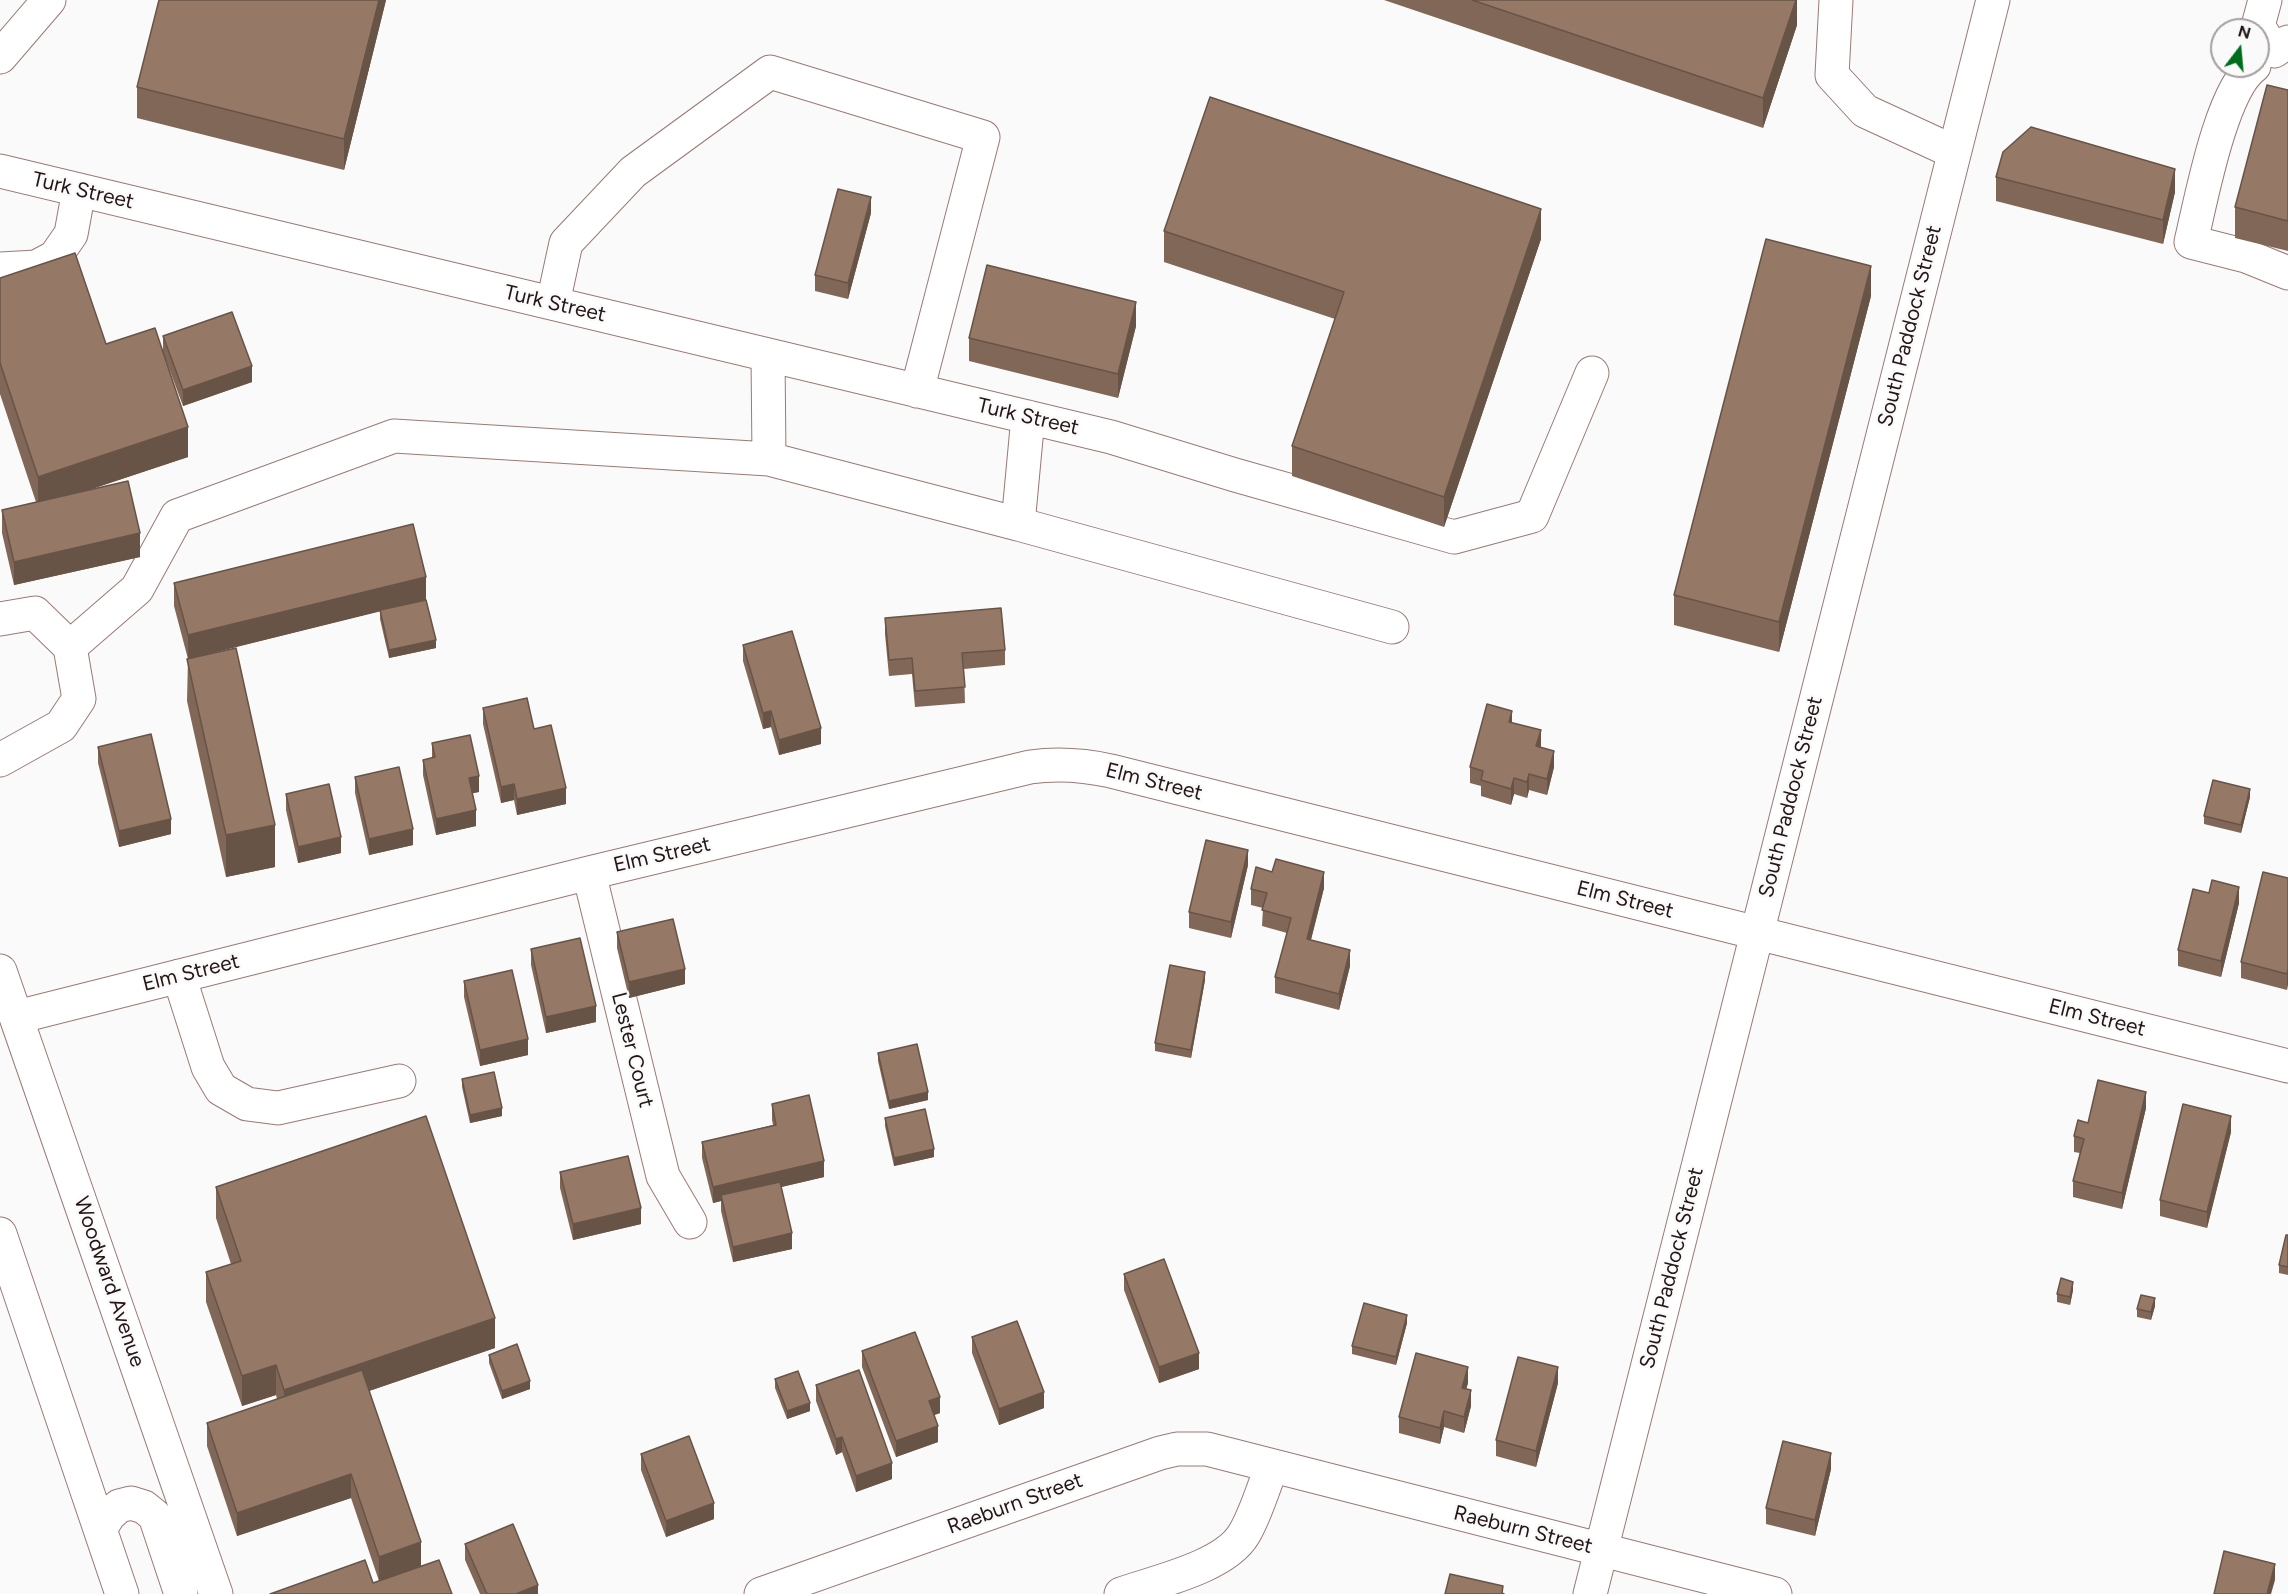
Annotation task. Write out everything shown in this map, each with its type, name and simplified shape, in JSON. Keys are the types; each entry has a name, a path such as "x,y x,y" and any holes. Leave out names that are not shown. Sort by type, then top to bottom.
{"street":[{"path":"0,57 49,0"},
{"path":"1836,0 1832,75 1865,111 1954,152"},
{"name":"South Paddock Street","path":"1590,1594 1994,0"},
{"path":"2265,0 2258,26 2272,56 2247,71 2223,116 2191,242 2246,256 2288,273"},
{"path":"553,303 566,243 573,235 633,172 770,72 983,137 917,391"},
{"name":"Turk Street","path":"0,171 1111,437 1454,537 1532,516 1592,373"},
{"path":"0,269 36,267 55,257 71,234 80,190"},
{"path":"768,355 769,459"},
{"path":"1018,524 1028,417"},
{"path":"70,647 137,589 177,516 394,436 769,459 1018,524 1392,627"},
{"path":"0,619 35,613 70,647 80,699 61,726 0,760"},
{"name":"Elm Street","path":"17,1017 589,873 1030,767 1068,764 1111,771 2288,1066"},
{"name":"Lester Court","path":"589,873 663,1176 690,1222"},
{"name":"Woodward Avenue","path":"0,971 216,1594"},
{"path":"179,976 208,1066 221,1089 247,1104 278,1108 399,1081"},
{"path":"0,1234 122,1594"},
{"name":"Raeburn Street","path":"761,1594 1160,1453 1178,1449 1207,1449 1774,1594"},
{"path":"1121,1594 1198,1567 1229,1551 1244,1534 1272,1466"},
{"path":"100,1529 108,1515 119,1506 131,1503 144,1507 155,1516 181,1594"}],"building":[{"path":"159,0 379,0 344,139 137,87"},
{"path":"1472,0 1796,0 1763,98"},
{"path":"2267,85 2288,90 2288,221 2235,207"},
{"path":"1210,97 1541,209 1444,497 1292,446 1344,292 1164,231"},
{"path":"2031,127 2175,169 2163,220 1996,177 2003,152"},
{"path":"838,189 871,197 848,283 815,275"},
{"path":"1766,239 1871,266 1779,622 1674,595"},
{"path":"75,253 106,344 155,328 188,427 38,477 0,363 0,278"},
{"path":"987,265 1136,302 1118,374 969,338"},
{"path":"232,312 252,366 183,390 163,336"},
{"path":"128,481 140,533 14,562 2,510"},
{"path":"413,524 426,577 188,635 174,583"},
{"path":"426,600 436,640 389,650 380,610"},
{"path":"1001,608 1005,650 962,653 965,687 915,691 912,658 889,660 885,618"},
{"path":"792,631 821,728 779,740 771,711 763,713 743,645"},
{"path":"236,648 275,825 226,835 187,659"},
{"path":"527,698 534,729 551,725 566,788 517,799 514,784 501,787 483,708"},
{"path":"1487,704 1512,711 1509,722 1541,730 1536,746 1554,751 1547,779 1529,774 1527,782 1514,778 1511,789 1481,780 1483,771 1470,767"},
{"path":"151,734 171,819 119,831 98,747"},
{"path":"470,735 479,776 469,778 476,810 436,819 423,760 435,757 432,743"},
{"path":"399,767 413,829 369,839 355,777"},
{"path":"2213,780 2250,789 2241,825 2204,816"},
{"path":"329,784 341,837 298,847 286,794"},
{"path":"1206,840 1248,850 1231,922 1189,912"},
{"path":"1276,859 1324,872 1307,939 1350,950 1339,994 1275,977 1291,918 1262,910 1267,893 1251,889 1256,867 1272,872"},
{"path":"2263,872 2288,878 2287,974 2241,962"},
{"path":"2212,880 2239,887 2221,961 2178,950 2193,889 2209,893"},
{"path":"673,919 685,969 629,982 617,932"},
{"path":"580,938 596,1006 546,1017 531,949"},
{"path":"1170,965 1205,972 1191,1050 1155,1043"},
{"path":"512,970 528,1039 480,1050 464,981"},
{"path":"917,1044 928,1092 889,1101 878,1053"},
{"path":"494,1072 502,1108 470,1115 462,1079"},
{"path":"2098,1080 2146,1092 2122,1193 2073,1181 2084,1139 2074,1136 2078,1120 2088,1123"},
{"path":"809,1095 824,1161 713,1187 702,1142 776,1125 772,1104"},
{"path":"2183,1104 2231,1116 2207,1212 2160,1200"},
{"path":"925,1109 934,1149 894,1158 885,1118"},
{"path":"426,1116 495,1318 284,1390 276,1365 242,1376 206,1272 241,1261 216,1187"},
{"path":"628,1156 641,1208 573,1224 560,1172"},
{"path":"780,1182 792,1233 733,1247 721,1195"},
{"path":"2286,1235 2288,1235 2288,1267 2279,1265"},
{"path":"1164,1259 1199,1353 1159,1367 1124,1274"},
{"path":"2061,1278 2073,1282 2070,1297 2057,1294"},
{"path":"2141,1295 2155,1298 2151,1312 2137,1309"},
{"path":"1364,1303 1407,1315 1396,1357 1352,1346"},
{"path":"1017,1321 1044,1392 999,1409 972,1337"},
{"path":"915,1332 940,1397 929,1401 938,1426 896,1441 862,1351"},
{"path":"517,1344 530,1381 502,1391 489,1355"},
{"path":"1416,1353 1468,1367 1462,1388 1471,1390 1464,1417 1444,1411 1440,1428 1399,1417"},
{"path":"1518,1357 1558,1367 1536,1451 1496,1440"},
{"path":"362,1370 421,1542 379,1557 351,1474 237,1513 207,1423"},
{"path":"859,1370 892,1463 856,1476 842,1437 836,1439 816,1385"},
{"path":"798,1371 810,1403 787,1411 775,1379"},
{"path":"689,1436 714,1503 666,1521 641,1454"},
{"path":"1783,1441 1831,1453 1815,1520 1766,1508"},
{"path":"513,1524 538,1585 516,1594 487,1594 465,1544"},
{"path":"2224,1551 2275,1564 2267,1594 2214,1594"},
{"path":"365,1560 373,1583 439,1560 452,1594 270,1594"},
{"path":"1450,1574 1503,1586 1502,1593 1504,1594 1445,1594"}]}
